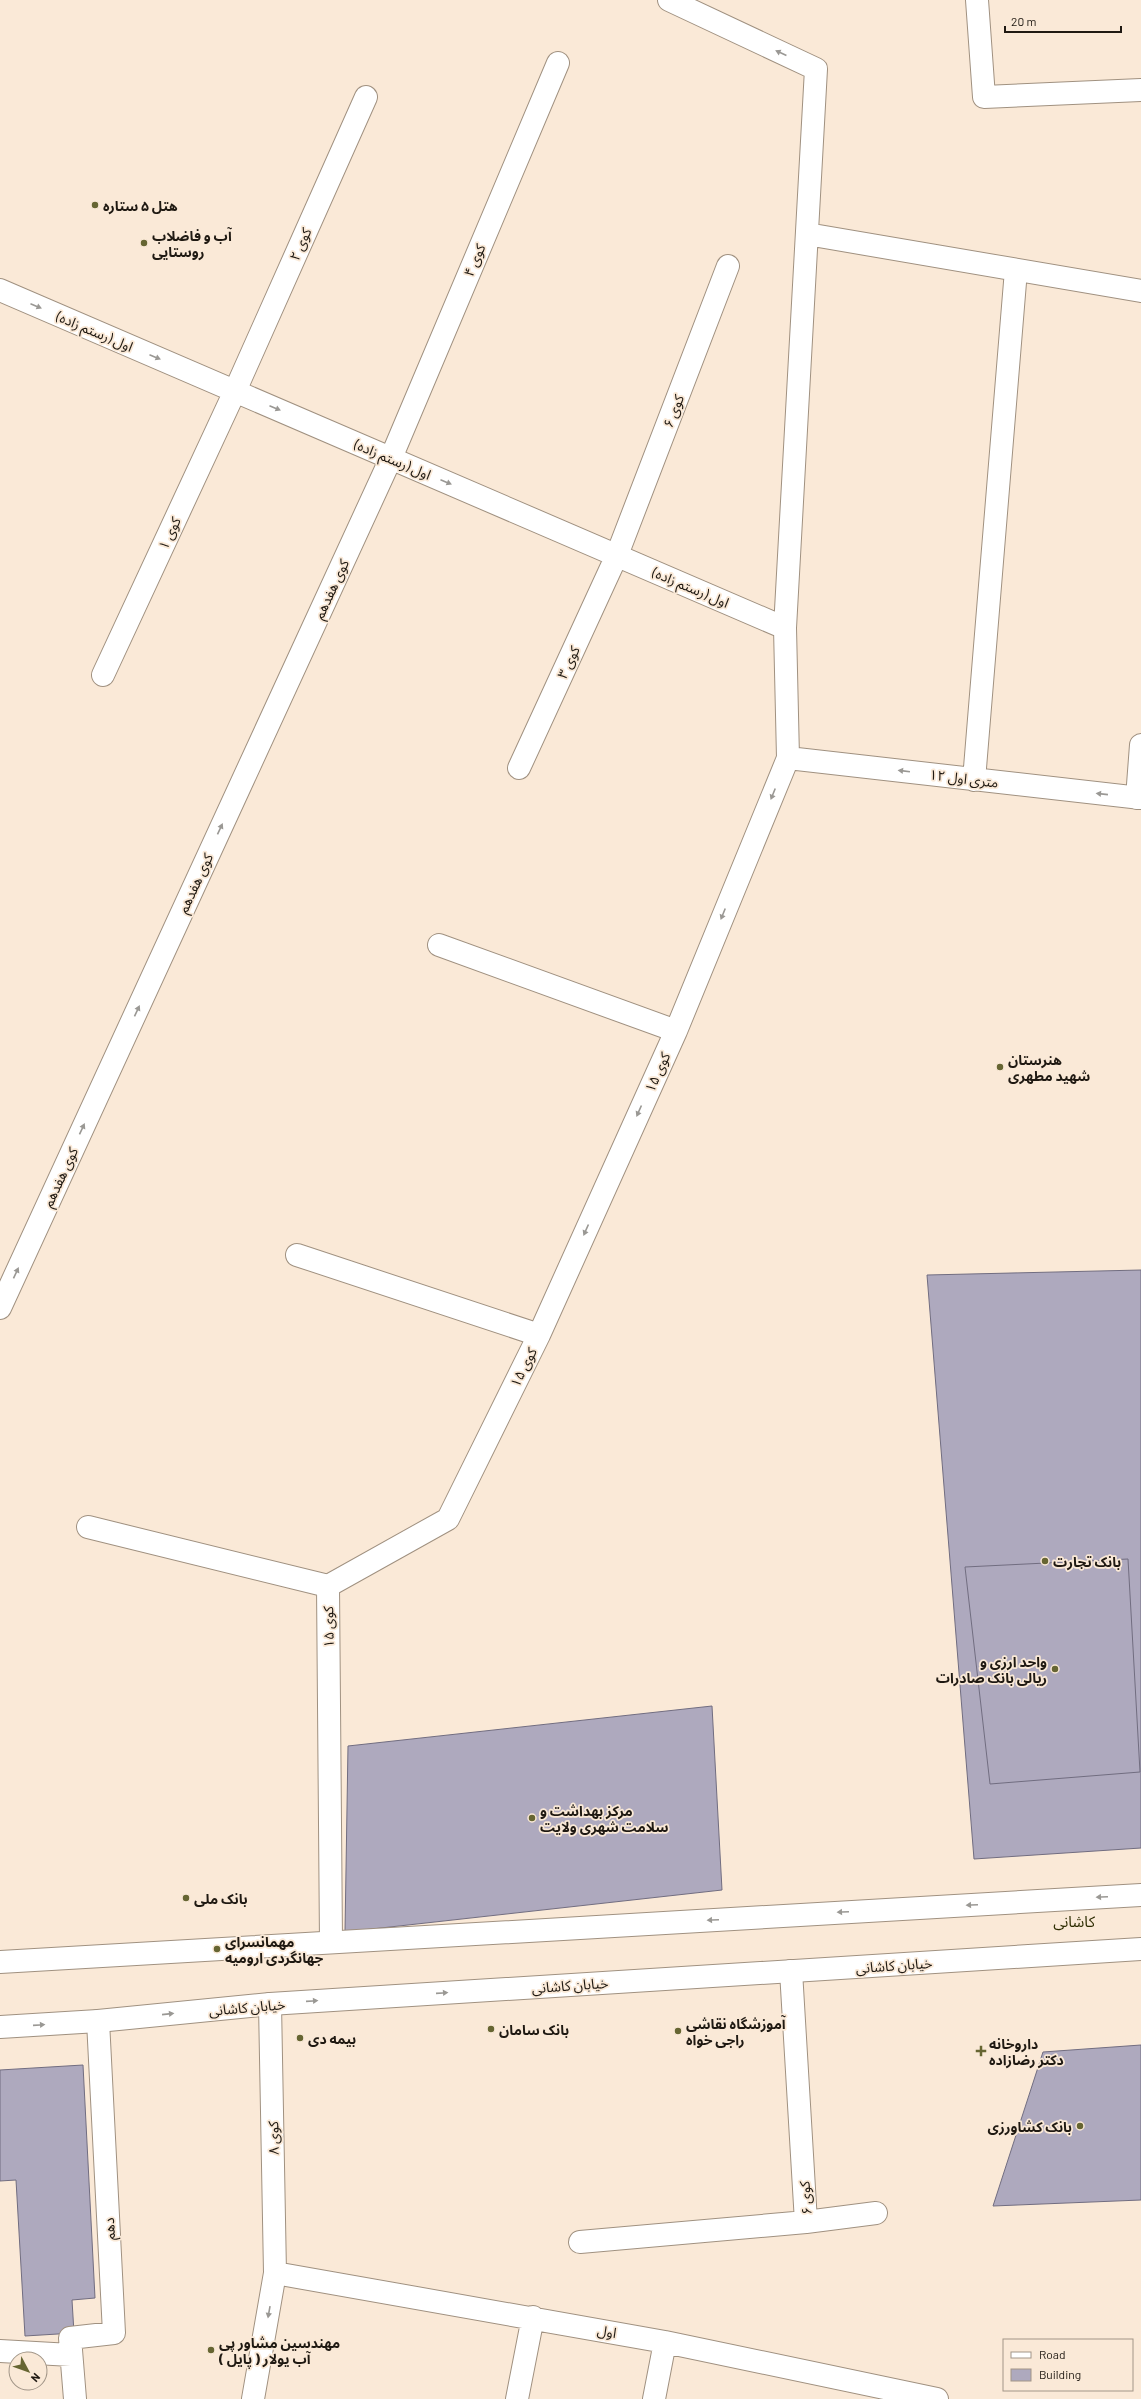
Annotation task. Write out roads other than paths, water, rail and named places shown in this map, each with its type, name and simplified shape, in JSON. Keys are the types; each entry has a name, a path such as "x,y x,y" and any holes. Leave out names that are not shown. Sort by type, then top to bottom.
{"street":[{"path":"669,0 816,69 786,628 788,758"},
{"path":"977,0 984,97 1141,90"},
{"name":"کوی ۴","path":"390,458 558,63"},
{"name":"کوی ۲","path":"235,392 366,97"},
{"path":"807,234 1141,291"},
{"name":"کوی ۶","path":"617,555 728,266"},
{"path":"974,780 1016,270"},
{"name":"اول (رستم زاده)","path":"0,290 786,628"},
{"name":"کوی ۱","path":"103,675 235,392"},
{"name":"کوی هفدهم","path":"0,1308 390,458"},
{"name":"کوی ۳","path":"519,768 617,555"},
{"path":"1139,798 1141,745"},
{"name":"۱۲ متری اول","path":"788,758 1139,798"},
{"name":"کوی ۱۵","path":"331,1942 328,1586 448,1519 539,1335 676,1031 788,758"},
{"path":"439,945 676,1031"},
{"path":"296,1256 539,1335"},
{"path":"88,1527 328,1586"},
{"path":"0,1962 1141,1895"},
{"name":"خیابان کاشانی","path":"0,2027 98,2021 270,2004 1141,1949"},
{"name":"کوی ۶","path":"580,2242 806,2222 791,1971"},
{"name":"کوی ۸","path":"253,2399 275,2273 270,2004"},
{"name":"دهم","path":"75,2399 70,2338 114,2333 98,2021"},
{"path":"806,2222 876,2213"},
{"name":"اول","path":"275,2273 665,2342 937,2399"},
{"path":"517,2399 533,2318"},
{"path":"654,2399 665,2342"},
{"path":"0,2350 72,2355"}],"place":[{"name":"هتل ۵ ستاره","path":"95,205"},
{"name":"آب و فاضلاب روستایی","path":"144,243"},
{"name":"هنرستان شهید مطهری","path":"1000,1067"},
{"name":"بانک تجارت","path":"1045,1561"},
{"name":"واحد ارزی و ریالی بانک صادرات","path":"1055,1669"},
{"name":"مرکز بهداشت و سلامت شهری ولایت","path":"532,1818"},
{"name":"بانک ملی","path":"186,1898"},
{"name":"مهمانسرای جهانگردى ارومیه","path":"217,1949"},
{"name":"بانک سامان","path":"491,2029"},
{"name":"آموزشگاه نقاشی راجی خواه","path":"678,2031"},
{"name":"بیمه دی","path":"300,2038"},
{"name":"داروخانه دکتر رضازاده","path":"981,2051"},
{"name":"بانک کشاورزی","path":"1080,2126"},
{"name":"مهندسین مشاور پی آب یولار ( پایل )","path":"211,2350"}],"district":[{"name":"کاشانی","path":"1074,1921"}]}
